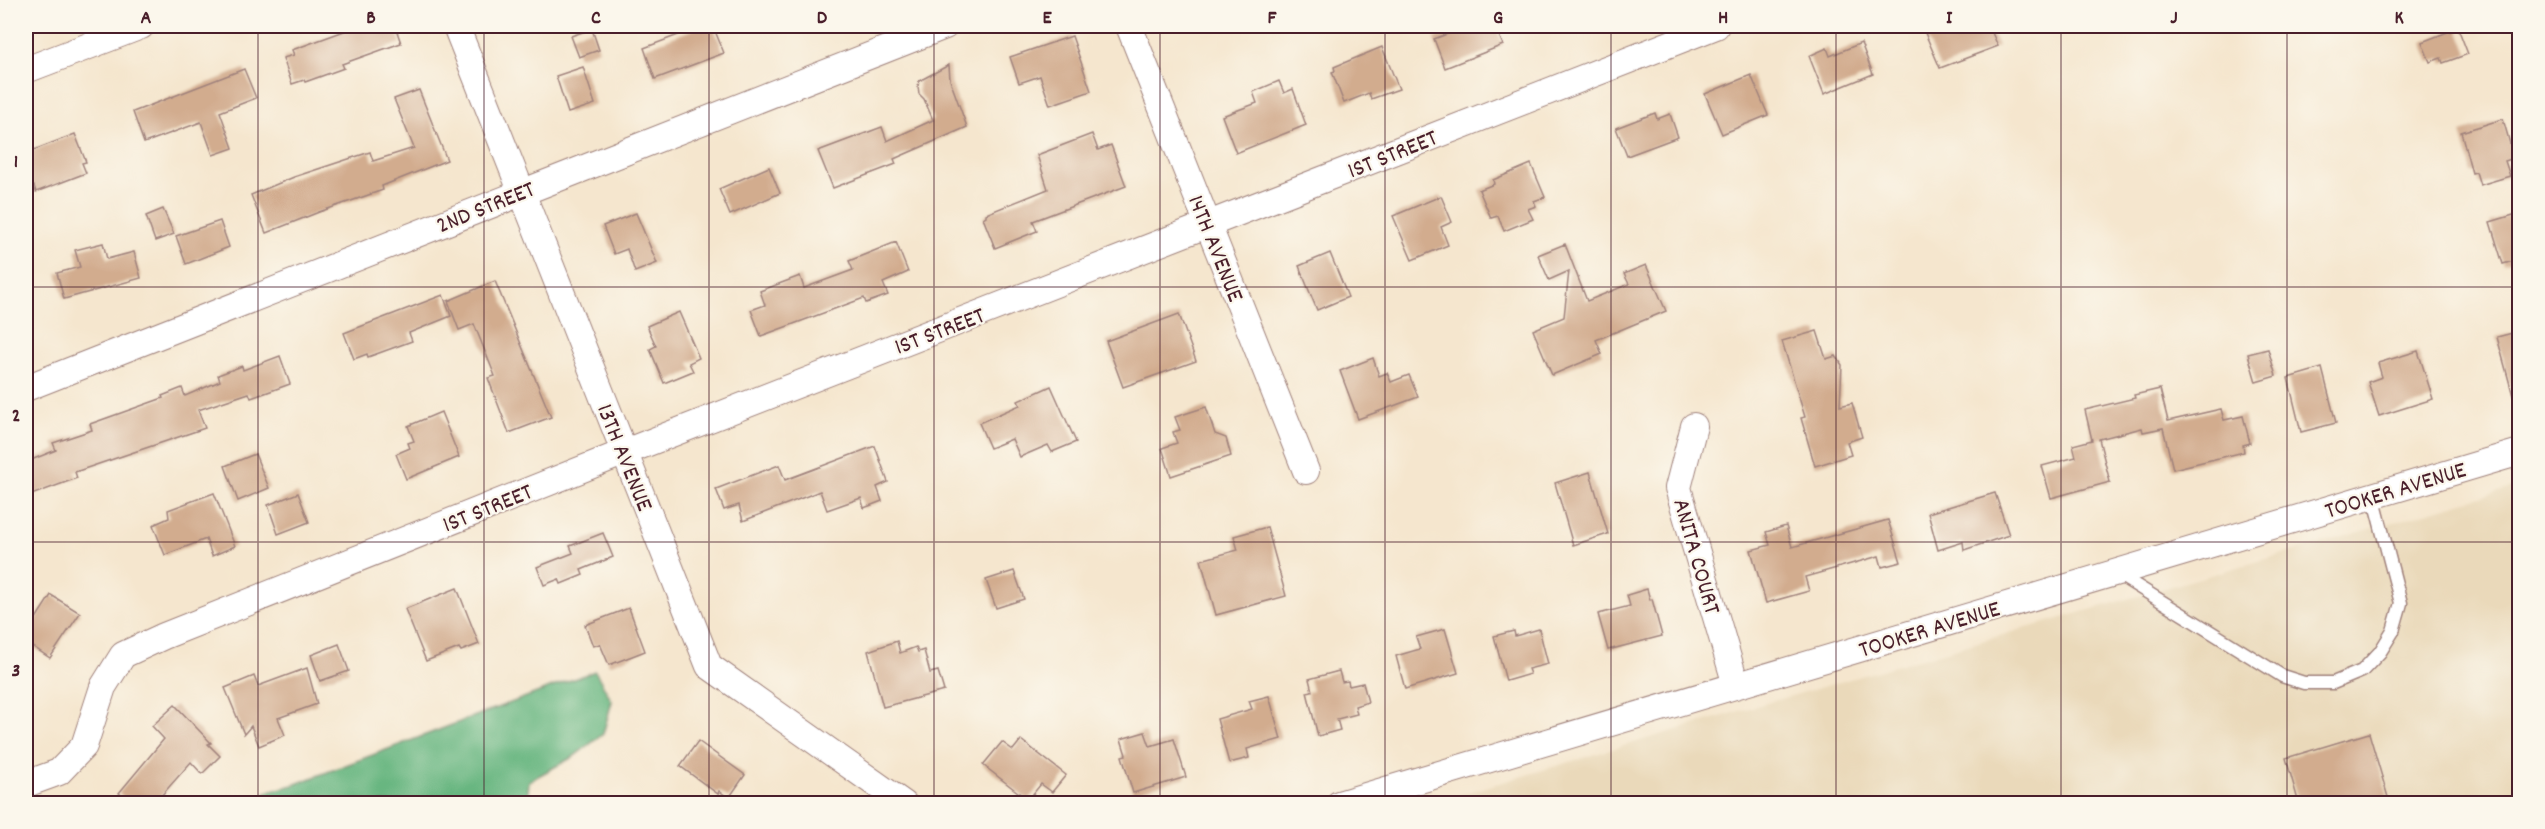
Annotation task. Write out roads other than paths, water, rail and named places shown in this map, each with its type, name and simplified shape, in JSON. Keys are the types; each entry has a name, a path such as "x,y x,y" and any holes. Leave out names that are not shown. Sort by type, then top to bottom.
{"street":[{"path":"26,70 141,26"},
{"name":"13TH AVENUE","path":"456,26 709,666 904,804"},
{"name":"2ND STREET","path":"26,388 945,26"},
{"name":"14TH AVENUE","path":"1129,26 1306,471"},
{"name":"1ST STREET","path":"26,784 58,772 84,746 103,687 123,655 164,636 624,452 1716,26"},
{"name":"ANITA COURT","path":"1694,426 1678,488 1736,686"},
{"name":"TOOKER AVENUE","path":"1339,804 1400,790 1736,686 2520,452"}],"lane":[{"path":"2115,573 2282,676 2304,683 2333,683 2362,672 2380,652 2393,631 2401,603 2373,496"}]}
